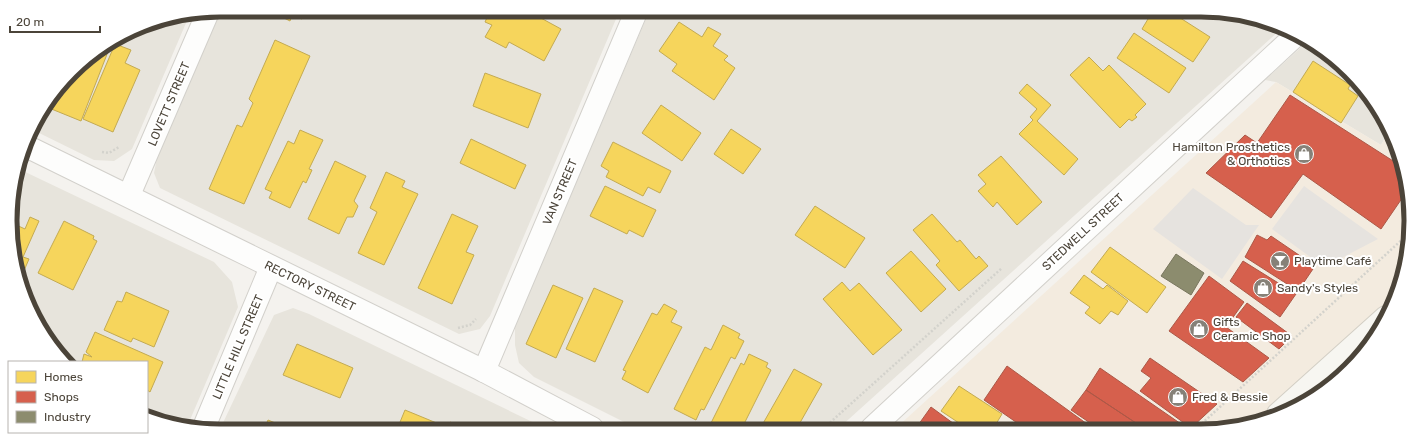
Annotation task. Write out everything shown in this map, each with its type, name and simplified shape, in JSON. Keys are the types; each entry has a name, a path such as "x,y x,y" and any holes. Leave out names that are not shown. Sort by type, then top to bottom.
{"main road":[{"path":"1294,401 1350,357 1364,341"}],"street":[{"name":"LOVETT STREET","path":"129,195 206,17"},
{"name":"VAN STREET","path":"484,371 634,17"},
{"name":"STEDWELL STREET","path":"876,424 1292,39"},
{"name":"RECTORY STREET","path":"30,148 129,195 271,267 484,371 584,424"},
{"name":"LITTLE HILL STREET","path":"205,424 271,267"}],"path":[{"path":"101,152 109,153 121,146"},
{"path":"1201,424 1403,238"},
{"path":"457,328 470,325 478,316"}],"shaded area":[{"path":"216,17 617,17 490,316 480,329 459,334 160,188 154,173 157,158"},
{"path":"647,17 1214,17 1253,24 1278,32 843,424 628,424 534,377 519,363 515,345 515,326"},
{"path":"187,20 132,149 114,161 94,160 37,132 51,107 68,86 86,68 107,51 143,32 168,24"},
{"path":"1304,45 1314,51 1335,68 1353,86 1370,107 1386,136 1381,145 1276,82 1265,80"},
{"path":"1276,82 1381,145 1386,136 1397,168 1404,207 1404,234 1397,273 1389,298 1370,334 1353,355 1335,373 1314,390 1278,409 1253,417 1214,424 900,424"},
{"path":"23,171 214,262 232,282 238,307 189,421 148,411 148,361 74,361 51,334 38,311 24,273 17,234 17,207"},
{"path":"1304,186 1378,239 1324,267 1272,229"},
{"path":"1193,188 1246,225 1259,225 1222,279 1153,229"},
{"path":"293,308 309,314 537,424 222,424 274,315"}],"building: Homes":[{"path":"282,17 291,17 290,21"},
{"path":"487,17 539,17 561,29 544,61 509,42 506,48 485,37 492,25 485,22"},
{"path":"1149,17 1179,17 1210,37 1193,62 1142,29"},
{"path":"679,22 702,37 708,27 721,34 713,46 728,56 724,60 735,68 714,100 672,71 677,64 659,51"},
{"path":"1134,33 1186,68 1169,93 1117,58"},
{"path":"275,40 310,56 244,204 209,189 237,125 242,127 253,103 249,99"},
{"path":"117,45 131,50 125,63 140,70 113,132 83,119 114,47"},
{"path":"109,50 81,121 50,108 68,86 86,68"},
{"path":"1089,57 1103,71 1109,65 1146,104 1135,115 1137,117 1132,121 1129,119 1120,128 1070,75"},
{"path":"1313,61 1350,85 1348,89 1358,96 1341,123 1293,92"},
{"path":"485,73 541,94 528,128 473,106"},
{"path":"1027,84 1051,105 1037,121 1078,159 1064,175 1019,134 1033,120 1030,117 1037,109 1019,93"},
{"path":"661,105 701,133 682,161 642,133"},
{"path":"731,129 761,149 743,174 714,154"},
{"path":"300,130 323,140 309,169 312,170 306,183 303,181 290,208 269,198 272,192 265,189 288,141 294,144"},
{"path":"471,139 526,165 515,189 460,163"},
{"path":"613,142 671,171 660,193 648,187 643,196 606,177 609,171 601,166"},
{"path":"1001,156 1042,202 1017,225 997,202 993,207 978,191 986,184 978,175"},
{"path":"335,161 366,176 354,201 358,206 353,217 347,217 339,234 308,219"},
{"path":"386,172 405,181 402,187 418,194 384,265 358,253 377,212 370,208"},
{"path":"605,186 656,210 643,237 629,230 627,234 590,216"},
{"path":"815,206 865,238 845,268 795,235"},
{"path":"452,214 478,226 466,252 474,255 452,304 418,288"},
{"path":"932,214 957,242 960,240 976,259 979,256 988,266 959,291 936,265 940,261 913,230"},
{"path":"30,217 39,221 23,257 29,259 24,271 17,234 17,225 25,229"},
{"path":"64,221 94,236 93,239 97,241 73,290 38,273"},
{"path":"1110,247 1166,287 1147,313 1091,272"},
{"path":"911,251 946,289 921,312 886,273"},
{"path":"1084,275 1103,289 1107,285 1128,301 1118,315 1111,311 1100,324 1085,313 1090,307 1070,293"},
{"path":"842,282 850,291 859,283 902,330 873,355 823,299"},
{"path":"553,285 583,298 556,358 526,344"},
{"path":"594,288 623,301 595,362 566,349"},
{"path":"126,292 169,311 154,347 133,338 131,342 104,330 117,301 122,302"},
{"path":"664,304 677,311 671,322 682,327 648,393 622,379 626,371 623,370 652,313 657,315"},
{"path":"723,325 740,334 738,338 744,341 735,359 731,357 704,410 701,409 696,420 674,409 705,347 711,350"},
{"path":"95,332 163,362 150,392 148,391 148,361 82,361 84,354 92,357 86,352"},
{"path":"297,344 353,368 340,398 283,375"},
{"path":"749,354 768,363 766,367 771,370 744,424 710,424 741,363 744,365"},
{"path":"794,369 822,384 799,424 763,424"},
{"path":"959,386 1002,414 996,424 960,424 941,411"},
{"path":"405,410 439,424 399,424"},
{"path":"268,420 278,424 266,424"}],"building: Shops":[{"name":"Hamilton Prosthetics & Orthotics","path":"1290,95 1395,162 1403,198 1381,229 1303,174 1271,218 1206,173 1245,135 1257,143"},
{"name":"Playtime Café","path":"1257,235 1267,240 1271,236 1315,266 1298,291 1245,257"},
{"name":"Sandy's Styles","path":"1243,261 1296,294 1280,317 1230,281"},
{"name":"Gifts Ceramic Shop","path":"1209,276 1244,302 1226,327 1269,358 1243,382 1169,331"},
{"path":"1247,303 1292,336 1279,349 1236,317"},
{"name":"Fred & Bessie","path":"1150,358 1217,404 1195,424 1185,424 1140,391 1151,378 1141,371"},
{"path":"1007,366 1087,424 1019,424 984,400"},
{"path":"1100,368 1181,424 1137,424 1086,390"},
{"path":"1086,390 1137,424 1092,424 1071,410"},
{"path":"931,407 954,424 919,424"}],"building: Industry":[{"path":"1176,254 1204,273 1191,295 1161,276"}],"place":[{"name":"Hamilton Prosthetics & Orthotics","path":"1304,154"},
{"name":"Playtime Café","path":"1280,261"},
{"name":"Sandy's Styles","path":"1263,288"},
{"name":"Gifts Ceramic Shop","path":"1199,329"},
{"name":"Fred & Bessie","path":"1178,397"}]}
